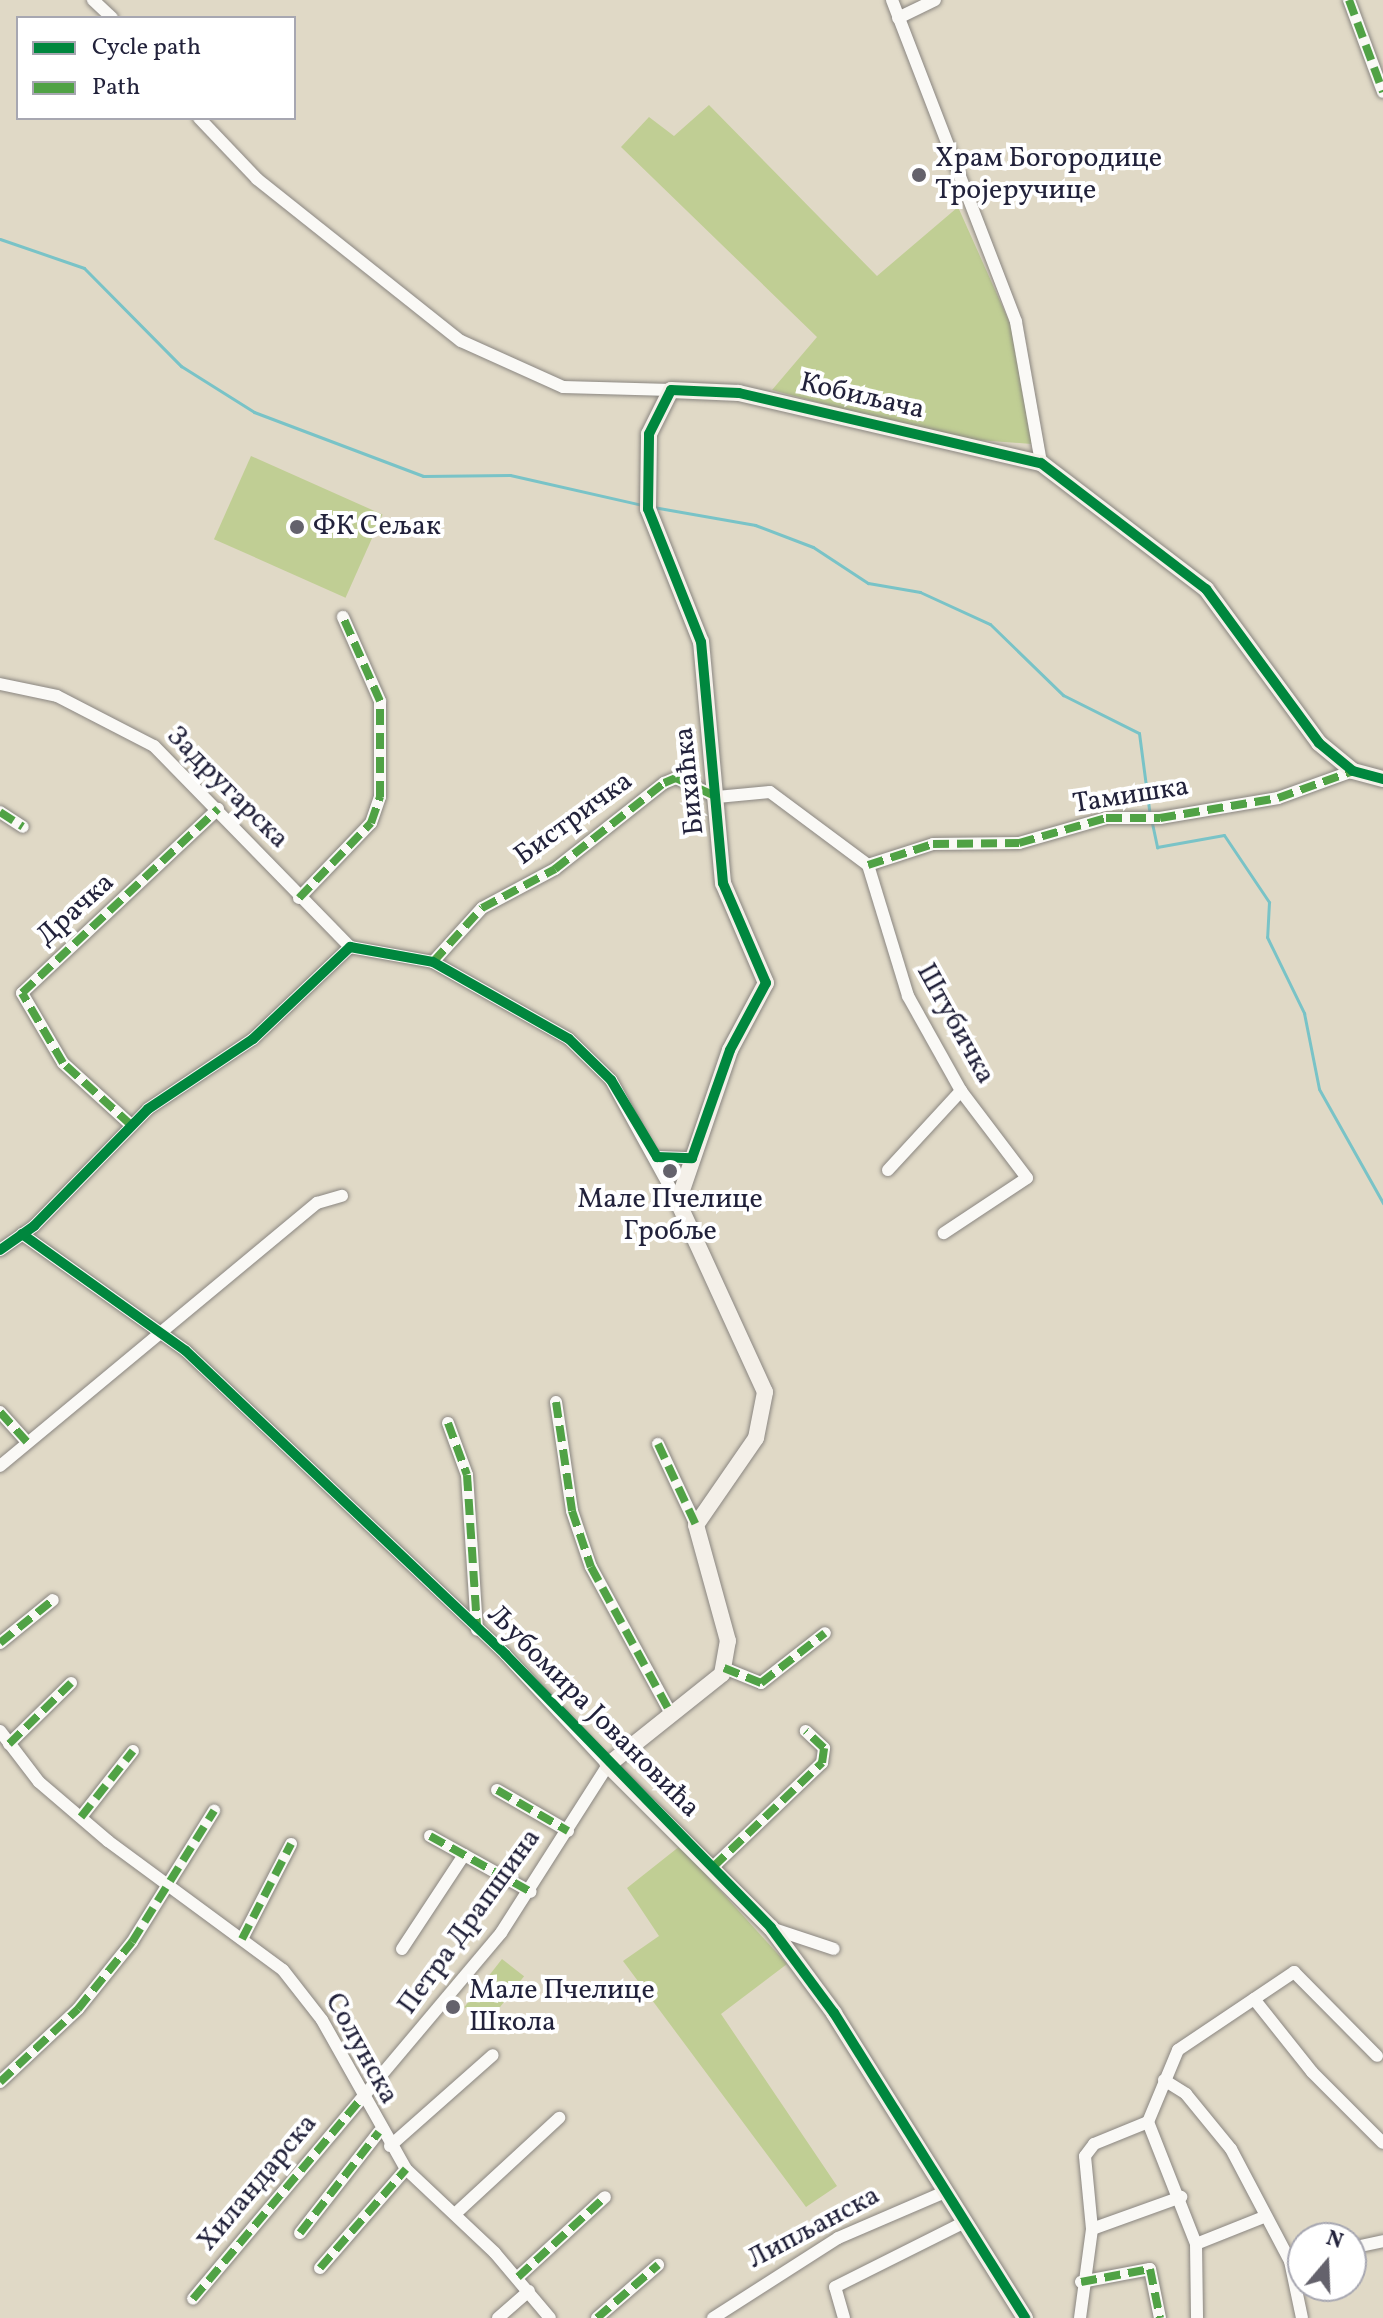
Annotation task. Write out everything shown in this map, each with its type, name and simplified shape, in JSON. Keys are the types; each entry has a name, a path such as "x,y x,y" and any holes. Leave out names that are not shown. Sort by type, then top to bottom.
{"street":[{"path":"93,0 110,16"},
{"path":"892,0 1016,322 1041,463 1206,589 1319,743 1353,771 1381,776"},
{"path":"898,18 935,0"},
{"path":"1349,0 1383,92"},
{"name":"Кобиљача","path":"201,120 257,179 461,341 563,387 739,393 1041,463"},
{"name":"Бихаћка","path":"671,390 649,434 648,506 701,642 723,883 766,983 730,1050 678,1202"},
{"path":"299,898 371,823 380,797 380,701 343,617"},
{"name":"Задругарска","path":"1,687 111,719 154,746 350,947"},
{"name":"Тамишка","path":"868,865 933,844 1019,843 1106,818 1160,818 1278,798 1353,771"},
{"name":"Бистричка","path":"433,962 482,908 555,869 664,783 676,778 717,797"},
{"path":"717,797 770,792 868,865"},
{"name":"Драчка","path":"131,1125 63,1063 22,993 218,809"},
{"path":"0,812 23,827"},
{"name":"Штубичка","path":"868,865 895,966 961,1091 1027,1178 944,1233"},
{"path":"0,1250 22,1234 131,1125 253,1039 350,947 433,962 569,1039 611,1080 657,1157 765,1392 756,1438 696,1525"},
{"path":"888,1170 961,1091"},
{"path":"657,1157 692,1158"},
{"path":"0,1466 317,1203 342,1196"},
{"name":"Љубомира Јовановића","path":"22,1234 160,1333 477,1630 771,1928 798,1964 945,2192 961,2224 1025,2318"},
{"path":"556,1402 572,1511 591,1567 670,1712"},
{"path":"0,1412 27,1442"},
{"path":"448,1423 467,1475 477,1630"},
{"path":"658,1444 696,1525 728,1641 724,1668 761,1683 825,1633"},
{"path":"0,1643 53,1600"},
{"name":"Петра Драпшина","path":"361,2099 531,1892 608,1765 670,1712 715,1683 724,1668"},
{"path":"9,1744 71,1683"},
{"name":"Солунска","path":"0,1731 81,1817 242,1939 312,2006 379,2132 406,2169 518,2277 550,2318"},
{"path":"713,1867 822,1763 824,1748 806,1731"},
{"path":"81,1817 133,1751"},
{"path":"497,1790 568,1831"},
{"path":"0,2082 78,2009 169,1885 214,1811"},
{"path":"430,1836 531,1892"},
{"path":"242,1939 291,1844"},
{"path":"402,1949 464,1855"},
{"path":"771,1928 834,1949"},
{"path":"798,1964 807,1940"},
{"path":"1197,2318 1196,2244 1181,2197 1148,2122 1172,2056 1219,2016 1254,1999 1286,1973 1303,1976 1377,2056"},
{"path":"1254,1999 1312,2072 1383,2143"},
{"path":"390,2146 493,2055"},
{"path":"1164,2080 1186,2094 1231,2149 1264,2217 1287,2247"},
{"name":"Хиландарска","path":"193,2299 361,2099"},
{"path":"455,2214 559,2118"},
{"path":"1080,2318 1081,2282 1092,2229 1085,2156 1094,2144 1148,2122"},
{"path":"300,2233 379,2132"},
{"path":"320,2268 406,2169"},
{"name":"Липљанска","path":"713,2318 838,2238 945,2192"},
{"path":"518,2277 605,2197"},
{"path":"1092,2229 1181,2197"},
{"path":"1196,2244 1264,2217"},
{"path":"844,2318 835,2287 961,2224"},
{"path":"597,2318 658,2265"},
{"path":"1081,2282 1150,2269 1160,2318"},
{"path":"498,2318 529,2291"}],"green space":[{"path":"709,105 877,276 958,207 1013,330 1032,444 950,438 772,390 817,337 621,147 649,117 674,136"},
{"name":"ФК Сељак","path":"251,456 383,515 346,598 214,539"},
{"path":"680,1846 787,1964 721,2014 837,2186 806,2207 623,1961 659,1936 627,1888"},
{"path":"502,1959 524,1976 487,2024 464,2007"}],"waterway":[{"path":"0,239 84,268 181,366 254,412 423,476 510,475 642,505"},
{"path":"653,507 755,525 813,547 868,583 920,592 990,624 1063,695 1139,733 1150,816"},
{"path":"1152,823 1157,847 1224,835 1269,902 1267,937 1304,1013 1319,1089 1383,1203"}],"marked path":[{"path":"1349,0 1383,92"},
{"path":"299,898 371,823 380,797 380,701 343,617"},
{"path":"868,865 933,844 1019,843 1106,818 1160,818 1278,798 1353,771"},
{"path":"433,962 482,908 555,869 664,783 676,778 717,797"},
{"path":"131,1125 63,1063 22,993 218,809"},
{"path":"0,812 23,827"},
{"path":"556,1402 572,1511 591,1567 670,1712"},
{"path":"0,1412 27,1442"},
{"path":"448,1423 467,1475 477,1627"},
{"path":"658,1444 696,1525"},
{"path":"0,1643 53,1600"},
{"path":"724,1668 761,1683 825,1633"},
{"path":"9,1744 71,1683"},
{"path":"713,1867 822,1763 824,1748 806,1731"},
{"path":"81,1817 133,1751"},
{"path":"497,1790 568,1831"},
{"path":"0,2082 78,2009 132,1942 214,1811"},
{"path":"430,1836 531,1892"},
{"path":"242,1939 291,1844"},
{"path":"193,2299 361,2099"},
{"path":"300,2233 379,2132"},
{"path":"320,2268 406,2169"},
{"path":"518,2277 605,2197"},
{"path":"597,2318 658,2265"},
{"path":"1081,2282 1150,2269 1160,2318"}],"cycle path":[{"path":"0,1250 34,1226 148,1109 253,1039 350,947 433,962 569,1039 611,1080 657,1157 692,1158 730,1050 766,983 723,883 701,642 648,509 649,434 671,390 739,393 1041,463 1206,589 1319,743 1353,771 1383,779"},
{"path":"22,1234 186,1351 505,1654 771,1928 834,2013 1025,2318"}],"place":[{"name":"Храм Богородице Тројеручице","path":"919,175"},
{"name":"ФК Сељак","path":"297,527"},
{"name":"Мале Пчелице Гробље","path":"670,1171"},
{"name":"Мале Пчелице Школа","path":"453,2007"}]}
